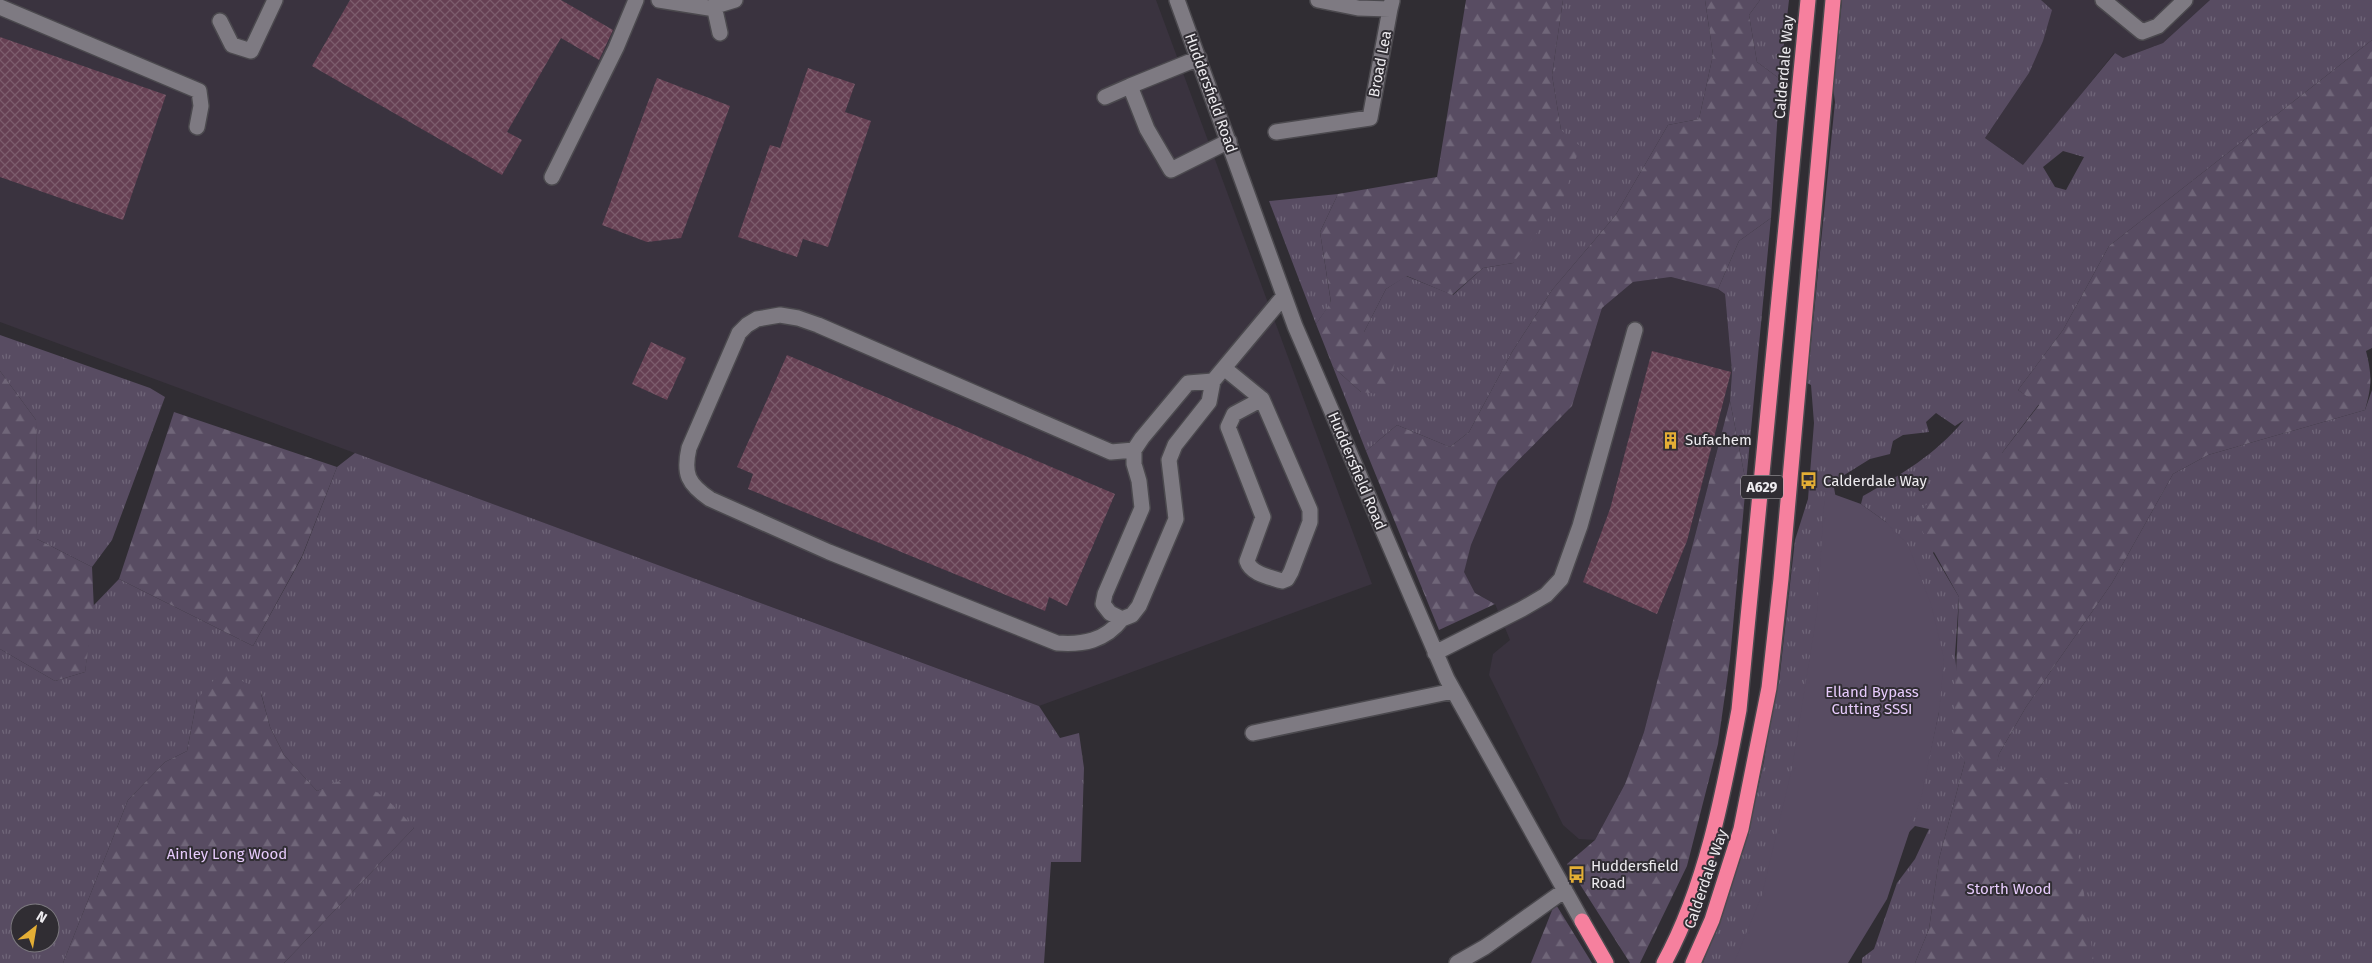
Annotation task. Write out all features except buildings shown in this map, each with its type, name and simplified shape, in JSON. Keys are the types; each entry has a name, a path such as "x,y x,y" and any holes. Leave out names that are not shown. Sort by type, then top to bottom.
{"highway":[{"name":"Calderdale Way","path":"1664,963 1685,917 1706,854 1729,762 1739,710 1808,0"},
{"name":"Calderdale Way","path":"1693,963 1712,920 1741,830 1769,688 1781,579 1834,0"},
{"path":"1582,921 1606,963"}],"street":[{"path":"220,21 232,46 251,51 275,0"},
{"path":"552,177 616,48 636,0"},
{"path":"659,0 709,8 735,0"},
{"name":"Huddersfield Road","path":"1177,0 1295,326 1436,653 1454,691 1582,921"},
{"name":"Broad Lea","path":"1276,132 1370,118 1391,4 1358,8 1318,0"},
{"path":"2104,0 2142,32 2158,26 2185,0"},
{"path":"714,6 720,33"},
{"path":"0,7 199,91 201,106 197,127"},
{"path":"1105,96 1198,58"},
{"path":"1130,86 1148,129 1171,170 1229,141"},
{"path":"1134,450 1124,453 1111,452 827,329 798,318 780,315 757,318 739,333 689,448 686,464 688,478 692,484 710,499 829,552 1057,643 1078,644 1095,640 1114,629 1122,620 1132,615 1139,606 1176,519 1169,460 1175,445 1209,402 1213,381 1284,296"},
{"path":"1436,653 1546,595 1561,579 1580,526 1635,330"},
{"path":"1224,368 1262,399 1310,510 1310,522 1291,572 1287,579 1282,582 1254,571 1247,561 1263,517 1228,427 1234,414 1262,399"},
{"path":"1122,620 1110,613 1103,604 1142,508 1139,482 1134,464 1134,450 1188,383 1213,381"},
{"path":"1253,733 1454,691"},
{"path":"1457,963 1485,948 1565,890"}],"shaded area":[{"path":"0,0 1156,0 1372,584 1039,706 0,322"},
{"path":"2040,0 2210,0 2163,43 2123,58 2114,53 2024,166 1985,138 2029,73"},
{"path":"1671,277 1718,289 1725,294 1732,372 1730,401 1644,732 1625,784 1595,840 1579,839 1563,825 1489,675 1493,654 1510,640 1495,604 1475,593 1463,572 1471,545 1498,481 1572,406 1602,308 1633,282"}],"green space":[{"path":"1466,0 1563,0 1552,75 1561,130 1580,146 1563,200 1513,263 1483,268 1452,295 1407,276 1386,289 1364,332 1397,352 1388,395 1361,392 1333,367 1316,324 1331,302 1320,232 1338,194 1437,177"},
{"path":"1563,0 1705,0 1713,55 1699,119 1668,125 1615,216 1552,290 1512,352 1469,432 1450,447 1397,425 1366,451 1333,367 1361,392 1364,332 1386,289 1406,276 1453,295 1483,268 1513,263 1561,130 1552,75"},
{"path":"1705,0 1760,0 1749,15 1757,62 1780,79 1771,218 1739,241 1718,289 1671,277 1633,282 1602,308 1572,406 1498,481 1471,545 1464,572 1475,593 1495,604 1439,630 1366,451 1397,425 1450,447 1469,432 1512,352 1552,290 1615,216 1668,125 1699,119 1713,55"},
{"path":"1760,0 1789,0 1780,79 1757,62 1749,15"},
{"path":"1842,0 2041,0 2052,10 2043,41 2029,73 1985,138 2023,165 2115,53 2123,58 2163,43 2210,0 2372,0 2372,40 2109,246 2063,330 2018,390 2039,404 2002,453 1933,553 1959,597 1955,655 1965,761 1939,859 1929,929 1915,963 1862,963 1862,958 1874,949 1897,883 1915,859 1929,829 1915,826 1779,963 1703,963 1739,864 1751,820 1764,761 1774,695 1779,682 1795,540 1808,499 1814,423 1811,385 1807,383 1835,102 1833,87","holes":["2063,151 2084,157 2066,190 2055,187 2043,167","1936,413 1955,426 1964,420 1930,454 1863,496 1861,504 1886,522 1939,712 1927,766 1836,499 1833,482 1870,459 1890,454 1893,441 1903,435 1929,432 1926,422"]},
{"name":"Storth Wood","path":"2372,40 2372,348 2366,351 2370,380 2365,410 2208,455 2173,474 2112,583 2026,707 1999,754 1996,768 2068,783 2094,963 1915,963 1929,929 1939,859 1965,761 1953,746 1959,597 1915,518 1973,451 2002,453 2039,405 2018,390 2063,330 2109,246"},
{"path":"1338,194 1320,232 1331,303 1316,324 1269,201"},
{"path":"1771,218 1746,483 1730,401 1732,372 1725,294 1718,289 1739,241"},
{"path":"0,335 150,388 165,397 112,540 92,567 37,539 36,420 0,371"},
{"path":"0,371 36,420 37,539 92,567 94,610 85,672 55,681 0,649"},
{"path":"2372,390 2372,963 2094,963 1995,768 1999,754 2026,707 2112,583 2173,474 2208,455 2365,410"},
{"path":"1730,401 1746,483 1730,659 1718,744 1687,866 1640,963 1630,963 1567,864 1595,840 1625,784 1644,732"},
{"path":"174,412 337,467 302,556 253,646 119,579"},
{"path":"355,453 1039,706 1060,738 1079,733 1084,768 1081,862 1051,862 1044,963 284,963 414,828 341,781 317,791 284,755 270,727 261,693 197,699 187,751 165,762 128,800 63,963 0,963 0,649 55,681 85,672 93,606 119,579 253,646 302,557 337,467"},
{"name":"Elland Bypass Cutting SSSI","path":"1825,491 1861,504 1886,522 1908,545 1931,604 1944,659 1939,712 1922,794 1887,899 1848,963 1734,963 1762,895 1792,768 1817,612"},
{"name":"Ainley Long Wood","path":"222,671 260,690 270,727 284,755 317,791 339,781 354,782 383,797 414,828 284,963 63,963 128,800 165,762 187,751 197,699"},
{"path":"1555,903 1592,963 1531,963"}],"place":[{"name":"Sufachem","path":"1671,440"},
{"name":"Calderdale Way","path":"1809,481"},
{"name":"Huddersfield Road","path":"1577,875"}]}
